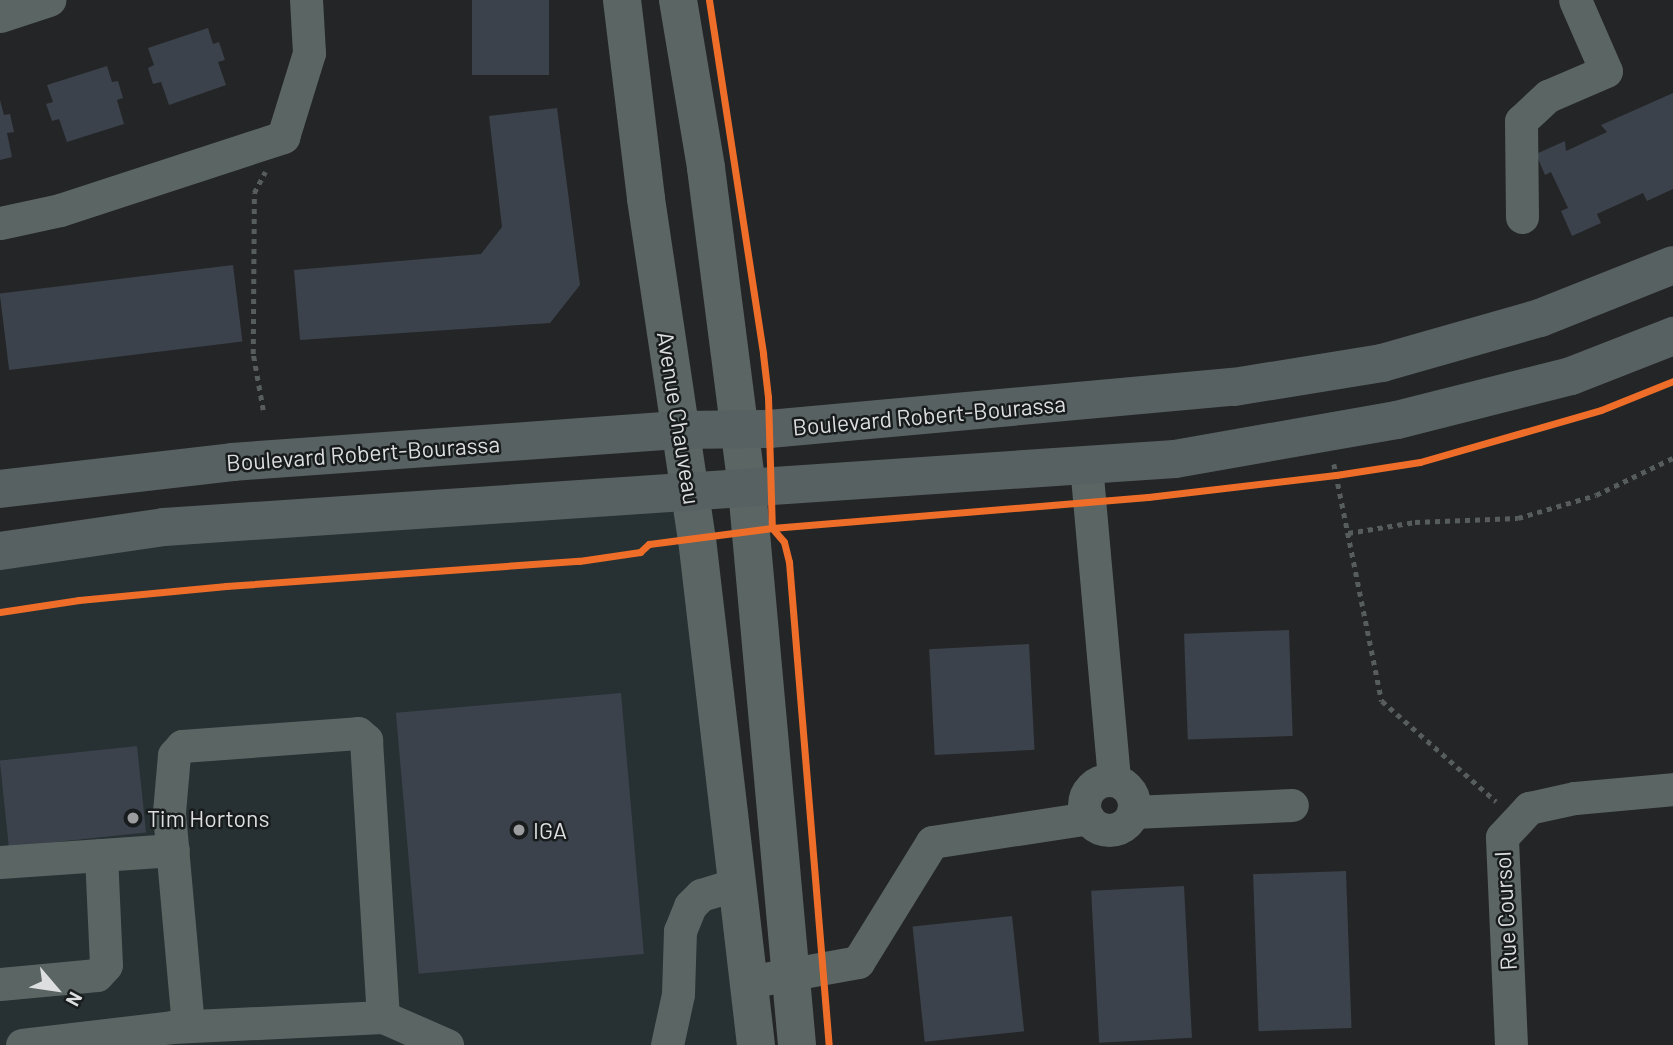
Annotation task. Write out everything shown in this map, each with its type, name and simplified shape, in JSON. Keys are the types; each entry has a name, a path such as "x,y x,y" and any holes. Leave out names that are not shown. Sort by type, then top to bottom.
{"highway":[{"name":"Boulevard Robert-Bourassa","path":"0,489 232,461 681,430 769,429 1220,388 1382,363 1540,317 1673,265"},
{"path":"0,551 164,527 1175,459 1397,420 1571,376 1673,336"}],"main road":[{"name":"Avenue Chauveau","path":"622,0 646,199 689,492 756,1045"},
{"path":"678,0 706,168 747,489 797,1045"}],"street":[{"path":"0,16 49,0"},
{"path":"0,223 60,210 283,137 309,53 306,0"},
{"path":"1522,217 1521,121 1548,96 1606,71 1576,0"},
{"path":"1086,465 1114,780"},
{"path":"178,1032 173,850 169,812 174,755 182,746 358,733 366,740 367,1027"},
{"path":"1114,780 1128,789 1134,804 1133,812 1124,825 1108,830 1093,824 1085,810 1087,794 1098,782 1114,780"},
{"name":"Rue Coursol","path":"1511,1045 1502,837 1529,808 1575,798 1673,789"},
{"path":"1133,812 1292,805"},
{"path":"748,982 858,961 932,842 1088,818"},
{"path":"0,862 173,850"},
{"path":"0,984 97,975 106,965 101,855"},
{"path":"667,1045 678,993 680,931 690,906 701,895 737,884"},
{"path":"22,1045 178,1032 367,1027 447,1045"}],"path":[{"path":"263,410 253,354 254,193 283,137"},
{"path":"1348,533 1415,522 1518,519 1596,495 1673,458"},
{"path":"1334,462 1382,701 1517,820"},
{"path":"1322,477 1348,473"}],"shaded area":[{"path":"689,492 756,1045 0,1045 0,551"}],"building":[{"path":"472,0 549,0 549,75 472,75"},
{"path":"208,28 213,44 219,42 225,60 218,62 226,85 169,105 161,82 153,84 148,68 154,65 148,48"},
{"path":"107,66 112,82 118,81 123,98 117,100 124,124 67,142 59,119 52,121 46,104 53,102 47,85"},
{"path":"1673,93 1673,189 1647,201 1643,193 1597,214 1601,223 1572,236 1561,211 1568,208 1551,172 1545,175 1536,154 1565,141 1566,151 1607,132 1601,125"},
{"path":"0,100 4,115 10,114 14,132 7,133 12,157 0,160"},
{"path":"557,108 580,285 550,323 300,340 294,270 481,254 502,227 489,116"},
{"path":"233,265 242,341 9,370 0,294"},
{"path":"1289,630 1293,736 1188,740 1184,634"},
{"path":"1029,644 1035,750 935,755 929,649"},
{"name":"IGA","path":"621,693 644,954 419,974 396,713"},
{"path":"137,746 146,833 9,847 0,760"},
{"path":"1346,871 1351,1028 1259,1031 1253,874"},
{"path":"1184,886 1192,1038 1099,1043 1091,891"},
{"path":"1012,916 1024,1031 925,1042 913,926"}],"cycle path":[{"path":"709,0 763,354 768,397 772,528 784,542 789,562 829,1045"},
{"path":"0,612 79,600 226,586 579,561 640,552 649,544 772,528 1148,497 1336,475 1420,462 1601,410 1673,381"}],"place":[{"name":"Tim Hortons","path":"133,818"},
{"name":"IGA","path":"519,830"}]}
